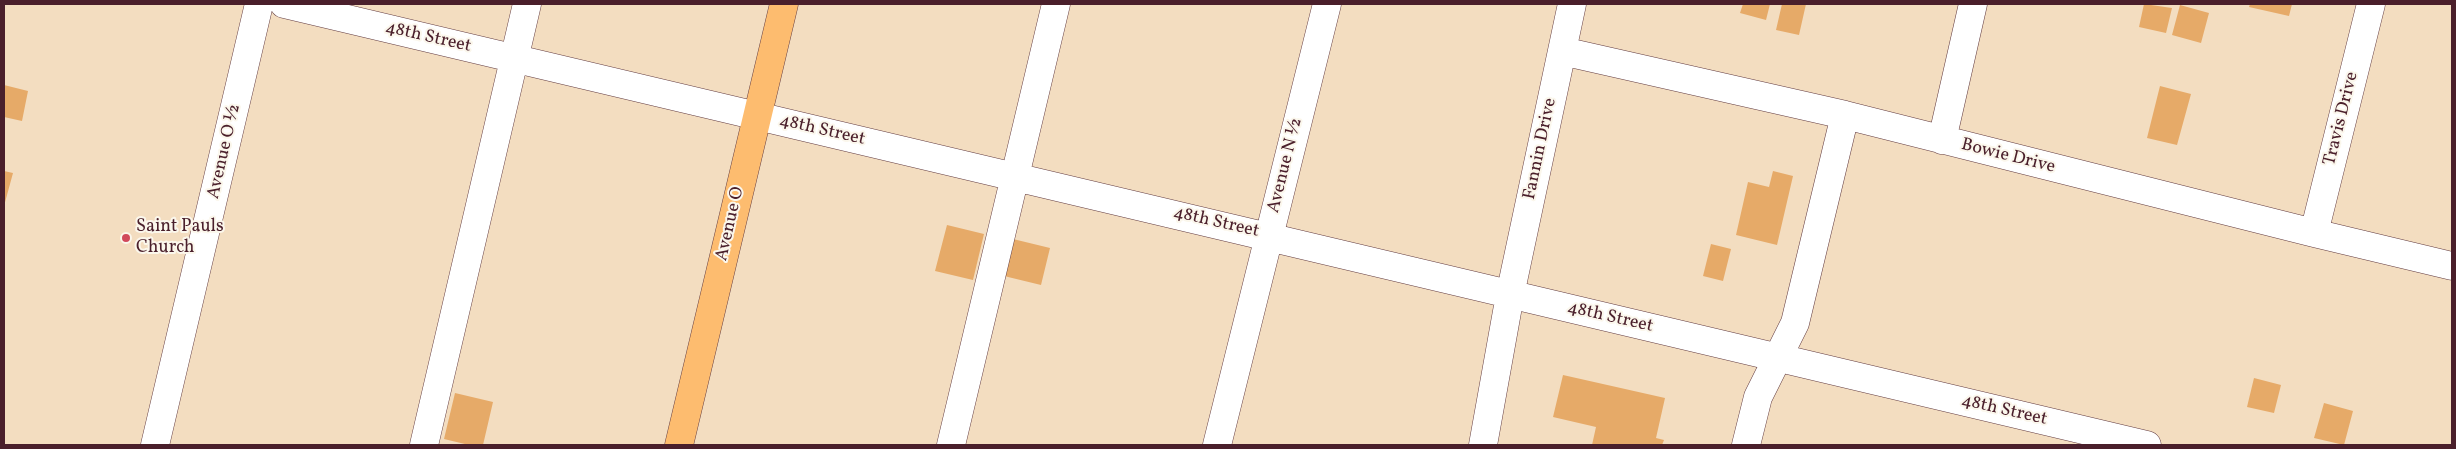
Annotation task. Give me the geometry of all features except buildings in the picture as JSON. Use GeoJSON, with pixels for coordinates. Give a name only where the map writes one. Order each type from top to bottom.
{"type":"FeatureCollection","features":[{"type":"Feature","properties":{"kind":"main road","name":"Avenue O"},"geometry":{"type":"LineString","coordinates":[[679,445],[784,4]]}},
{"type":"Feature","properties":{"kind":"street","name":"Avenue O ½"},"geometry":{"type":"LineString","coordinates":[[155,445],[259,4]]}},
{"type":"Feature","properties":{"kind":"street","name":"48th Street"},"geometry":{"type":"LineString","coordinates":[[284,4],[2147,445]]}},
{"type":"Feature","properties":{"kind":"street"},"geometry":{"type":"LineString","coordinates":[[424,445],[527,4]]}},
{"type":"Feature","properties":{"kind":"street"},"geometry":{"type":"LineString","coordinates":[[951,445],[1013,177],[1056,4]]}},
{"type":"Feature","properties":{"kind":"street","name":"Avenue N ½"},"geometry":{"type":"LineString","coordinates":[[1217,445],[1327,4]]}},
{"type":"Feature","properties":{"kind":"street","name":"Fannin Drive"},"geometry":{"type":"LineString","coordinates":[[1483,445],[1510,295],[1572,4]]}},
{"type":"Feature","properties":{"kind":"street"},"geometry":{"type":"LineString","coordinates":[[1942,140],[1973,4]]}},
{"type":"Feature","properties":{"kind":"street","name":"Travis Drive"},"geometry":{"type":"LineString","coordinates":[[2314,234],[2371,4]]}},
{"type":"Feature","properties":{"kind":"street","name":"Bowie Drive"},"geometry":{"type":"LineString","coordinates":[[1562,51],[1845,115],[2314,234],[2452,266]]}},
{"type":"Feature","properties":{"kind":"street"},"geometry":{"type":"LineString","coordinates":[[1746,445],[1758,397],[1795,323],[1845,115]]}},
{"type":"Feature","properties":{"kind":"place","name":"Saint Pauls Church"},"geometry":{"type":"Point","coordinates":[126,238]}}]}
